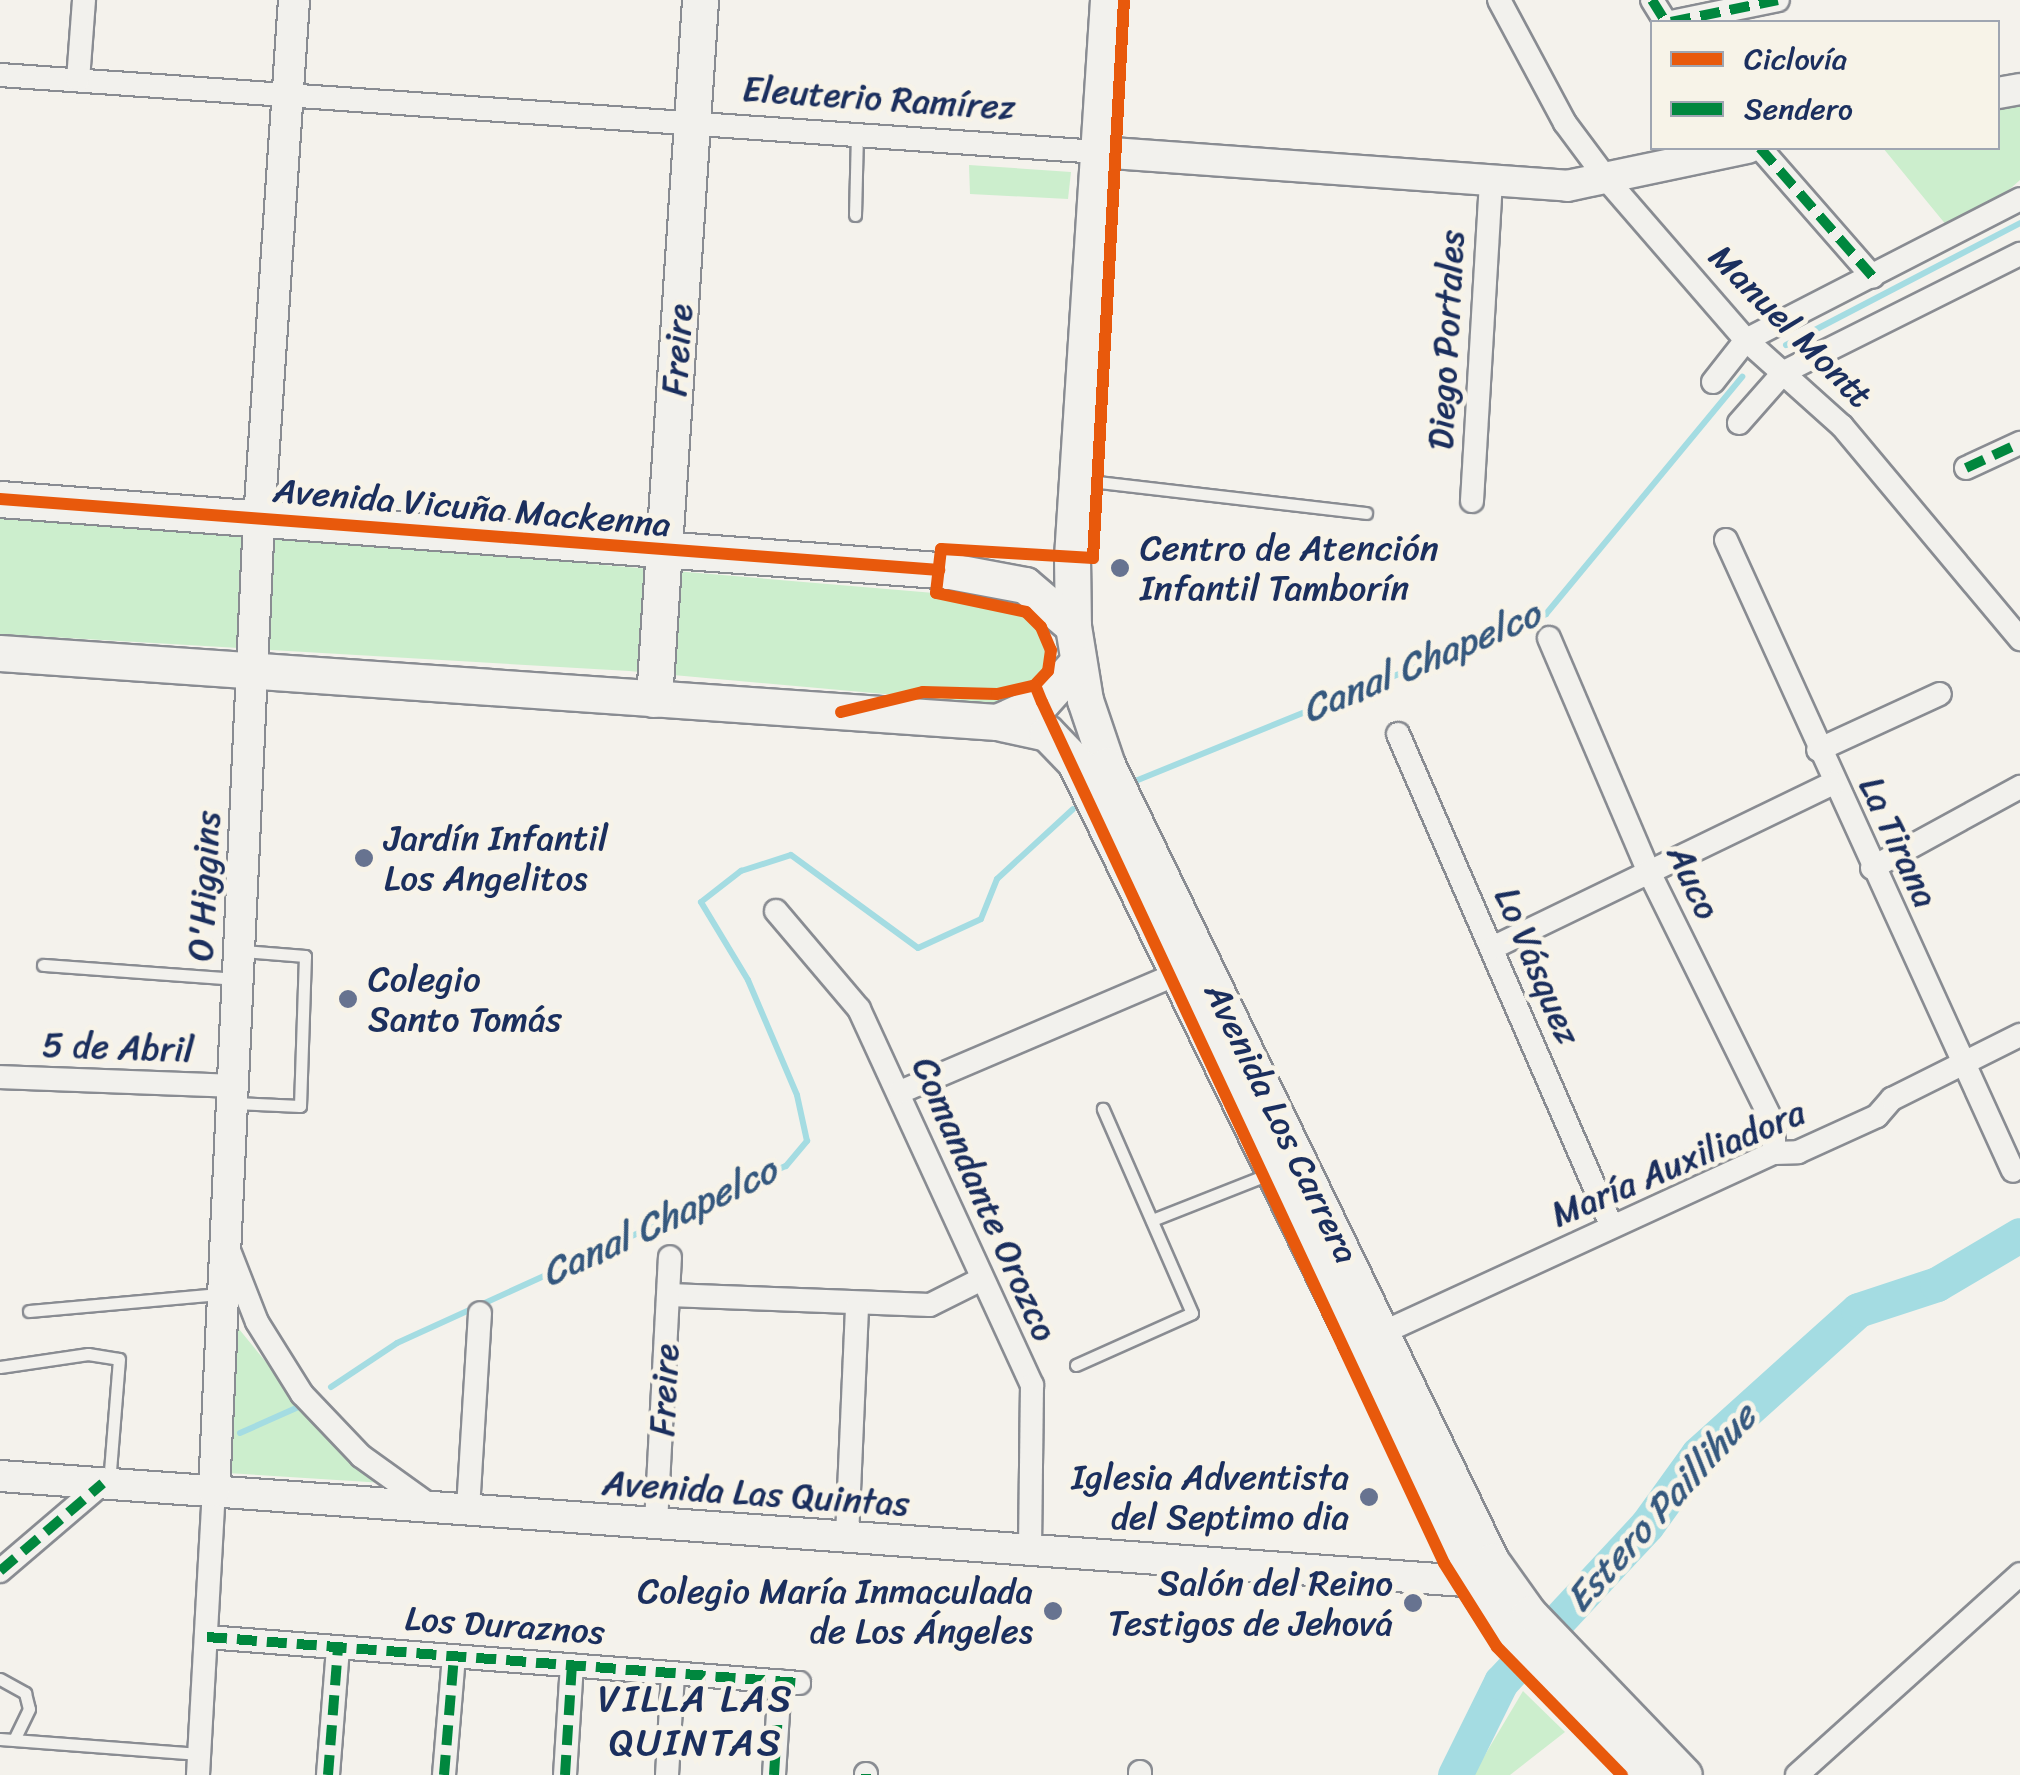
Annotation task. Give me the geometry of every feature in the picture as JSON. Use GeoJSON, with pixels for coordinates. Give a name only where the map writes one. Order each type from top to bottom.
{"type":"FeatureCollection","features":[{"type":"Feature","properties":{"kind":"main road","name":"Freire"},"geometry":{"type":"LineString","coordinates":[[654,700],[700,0]]}},
{"type":"Feature","properties":{"kind":"main road","name":"Avenida Los Carrera"},"geometry":{"type":"LineString","coordinates":[[1108,0],[1072,626],[1077,663],[1107,765],[1369,1339],[1490,1583],[1519,1626],[1561,1669],[1684,1775]]}},
{"type":"Feature","properties":{"kind":"main road","name":"Avenida Vicuña Mackenna"},"geometry":{"type":"LineString","coordinates":[[0,500],[664,553],[950,571],[1025,585],[1072,626]]}},
{"type":"Feature","properties":{"kind":"main road"},"geometry":{"type":"LineString","coordinates":[[0,653],[997,722],[1042,702],[1077,663]]}},
{"type":"Feature","properties":{"kind":"main road","name":"Avenida Los Carrera"},"geometry":{"type":"LineString","coordinates":[[997,722],[1047,734],[1074,762],[1273,1172],[1369,1339]]}},
{"type":"Feature","properties":{"kind":"main road","name":"Avenida Los Carrera"},"geometry":{"type":"LineString","coordinates":[[1561,1669],[1643,1775]]}},
{"type":"Feature","properties":{"kind":"street"},"geometry":{"type":"LineString","coordinates":[[78,80],[84,0]]}},
{"type":"Feature","properties":{"kind":"street","name":"O'Higgins"},"geometry":{"type":"LineString","coordinates":[[199,1764],[259,520],[294,0]]}},
{"type":"Feature","properties":{"kind":"street","name":"Manuel Montt"},"geometry":{"type":"LineString","coordinates":[[1499,0],[1565,123],[1609,182],[1746,340],[1842,426],[2020,638]]}},
{"type":"Feature","properties":{"kind":"street"},"geometry":{"type":"LineString","coordinates":[[1652,0],[1667,20]]}},
{"type":"Feature","properties":{"kind":"street"},"geometry":{"type":"LineString","coordinates":[[1679,20],[1778,0]]}},
{"type":"Feature","properties":{"kind":"street","name":"Eleuterio Ramírez"},"geometry":{"type":"LineString","coordinates":[[0,75],[692,122],[1491,183],[1609,182],[1740,150]]}},
{"type":"Feature","properties":{"kind":"street"},"geometry":{"type":"LineString","coordinates":[[1762,150],[1873,277]]}},
{"type":"Feature","properties":{"kind":"street","name":"Diego Portales"},"geometry":{"type":"LineString","coordinates":[[1472,501],[1491,183]]}},
{"type":"Feature","properties":{"kind":"street"},"geometry":{"type":"LineString","coordinates":[[1713,382],[1746,340],[2020,198]]}},
{"type":"Feature","properties":{"kind":"street"},"geometry":{"type":"LineString","coordinates":[[1740,423],[1784,372],[2020,254]]}},
{"type":"Feature","properties":{"kind":"street"},"geometry":{"type":"LineString","coordinates":[[1966,468],[2020,443]]}},
{"type":"Feature","properties":{"kind":"street","name":"La Tirana"},"geometry":{"type":"LineString","coordinates":[[1726,540],[1833,783],[2013,1171]]}},
{"type":"Feature","properties":{"kind":"street","name":"Auco"},"geometry":{"type":"LineString","coordinates":[[1549,638],[1650,872],[1774,1125],[1774,1154]]}},
{"type":"Feature","properties":{"kind":"street"},"geometry":{"type":"LineString","coordinates":[[1818,750],[1940,694]]}},
{"type":"Feature","properties":{"kind":"street","name":"Lo Vásquez"},"geometry":{"type":"LineString","coordinates":[[1398,734],[1612,1227]]}},
{"type":"Feature","properties":{"kind":"street"},"geometry":{"type":"LineString","coordinates":[[1492,948],[1833,783]]}},
{"type":"Feature","properties":{"kind":"street"},"geometry":{"type":"LineString","coordinates":[[1872,868],[2020,787]]}},
{"type":"Feature","properties":{"kind":"street","name":"Comandante Orozco"},"geometry":{"type":"LineString","coordinates":[[776,911],[860,1009],[980,1280],[1032,1385],[1030,1550]]}},
{"type":"Feature","properties":{"kind":"street"},"geometry":{"type":"LineString","coordinates":[[900,1092],[1177,974]]}},
{"type":"Feature","properties":{"kind":"street","name":"María Auxiliadora"},"geometry":{"type":"LineString","coordinates":[[1369,1339],[1774,1154],[1798,1152],[1877,1116],[1892,1098],[2020,1035]]}},
{"type":"Feature","properties":{"kind":"street","name":"5 de Abril"},"geometry":{"type":"LineString","coordinates":[[0,1077],[232,1095]]}},
{"type":"Feature","properties":{"kind":"street"},"geometry":{"type":"LineString","coordinates":[[226,1242],[257,1322],[302,1394],[362,1456],[432,1507]]}},
{"type":"Feature","properties":{"kind":"street","name":"Freire"},"geometry":{"type":"LineString","coordinates":[[656,1523],[670,1257]]}},
{"type":"Feature","properties":{"kind":"street"},"geometry":{"type":"LineString","coordinates":[[669,1295],[930,1305],[980,1280]]}},
{"type":"Feature","properties":{"kind":"street"},"geometry":{"type":"LineString","coordinates":[[847,1537],[857,1305]]}},
{"type":"Feature","properties":{"kind":"street"},"geometry":{"type":"LineString","coordinates":[[468,1509],[480,1313]]}},
{"type":"Feature","properties":{"kind":"street","name":"Avenida Las Quintas"},"geometry":{"type":"LineString","coordinates":[[0,1476],[1490,1583]]}},
{"type":"Feature","properties":{"kind":"street"},"geometry":{"type":"LineString","coordinates":[[0,1571],[106,1483]]}},
{"type":"Feature","properties":{"kind":"street"},"geometry":{"type":"LineString","coordinates":[[1797,1775],[2020,1574]]}},
{"type":"Feature","properties":{"kind":"street","name":"Los Duraznos"},"geometry":{"type":"LineString","coordinates":[[207,1637],[790,1682],[774,1775]]}},
{"type":"Feature","properties":{"kind":"street"},"geometry":{"type":"LineString","coordinates":[[328,1775],[338,1647]]}},
{"type":"Feature","properties":{"kind":"street"},"geometry":{"type":"LineString","coordinates":[[444,1775],[454,1656]]}},
{"type":"Feature","properties":{"kind":"street"},"geometry":{"type":"LineString","coordinates":[[565,1775],[572,1665]]}},
{"type":"Feature","properties":{"kind":"street"},"geometry":{"type":"LineString","coordinates":[[667,1775],[673,1673]]}},
{"type":"Feature","properties":{"kind":"lane"},"geometry":{"type":"LineString","coordinates":[[855,215],[857,134]]}},
{"type":"Feature","properties":{"kind":"lane"},"geometry":{"type":"LineString","coordinates":[[1081,480],[1366,512]]}},
{"type":"Feature","properties":{"kind":"lane"},"geometry":{"type":"LineString","coordinates":[[43,965],[238,965],[304,956],[300,1106],[232,1095]]}},
{"type":"Feature","properties":{"kind":"lane"},"geometry":{"type":"LineString","coordinates":[[1076,1365],[1192,1313],[1103,1109]]}},
{"type":"Feature","properties":{"kind":"lane"},"geometry":{"type":"LineString","coordinates":[[1152,1220],[1273,1172]]}},
{"type":"Feature","properties":{"kind":"lane"},"geometry":{"type":"LineString","coordinates":[[30,1311],[223,1294]]}},
{"type":"Feature","properties":{"kind":"lane"},"geometry":{"type":"LineString","coordinates":[[0,1366],[88,1354],[119,1359],[106,1483]]}},
{"type":"Feature","properties":{"kind":"lane"},"geometry":{"type":"LineString","coordinates":[[0,1679],[26,1693],[29,1709],[14,1740]]}},
{"type":"Feature","properties":{"kind":"lane"},"geometry":{"type":"LineString","coordinates":[[0,1738],[199,1764]]}},
{"type":"Feature","properties":{"kind":"green space"},"geometry":{"type":"Polygon","coordinates":[[[2020,84],[2020,180],[1992,205],[1947,226],[1885,150],[2000,150],[2000,89],[2020,84]]]}},
{"type":"Feature","properties":{"kind":"green space"},"geometry":{"type":"Polygon","coordinates":[[[969,165],[1071,172],[1068,199],[970,194],[969,165]]]}},
{"type":"Feature","properties":{"kind":"green space"},"geometry":{"type":"Polygon","coordinates":[[[0,514],[946,594],[1030,607],[1055,667],[1038,698],[1007,705],[629,671],[0,634],[0,514]]]}},
{"type":"Feature","properties":{"kind":"green space"},"geometry":{"type":"Polygon","coordinates":[[[234,1323],[325,1434],[384,1483],[227,1473],[234,1323]]]}},
{"type":"Feature","properties":{"kind":"green space"},"geometry":{"type":"Polygon","coordinates":[[[1523,1691],[1565,1732],[1510,1775],[1473,1775],[1523,1691]]]}},
{"type":"Feature","properties":{"kind":"waterway"},"geometry":{"type":"LineString","coordinates":[[1786,345],[2020,223]]}},
{"type":"Feature","properties":{"kind":"waterway","name":"Canal Chapelco"},"geometry":{"type":"LineString","coordinates":[[1128,784],[1546,614],[1742,377]]}},
{"type":"Feature","properties":{"kind":"waterway","name":"Canal Chapelco"},"geometry":{"type":"LineString","coordinates":[[331,1387],[397,1343],[786,1166],[807,1141],[797,1095],[748,980],[701,902],[741,871],[791,855],[918,948],[981,919],[997,879],[1073,809]]}},
{"type":"Feature","properties":{"kind":"waterway","name":"Estero Paillihue"},"geometry":{"type":"LineString","coordinates":[[1455,1775],[1501,1682],[1647,1525],[1698,1454],[1858,1310],[1937,1284],[2020,1235]]}},
{"type":"Feature","properties":{"kind":"waterway","name":"Canal Chapelco"},"geometry":{"type":"LineString","coordinates":[[240,1433],[301,1406]]}},
{"type":"Feature","properties":{"kind":"marked path"},"geometry":{"type":"LineString","coordinates":[[1652,0],[1665,20]]}},
{"type":"Feature","properties":{"kind":"marked path"},"geometry":{"type":"LineString","coordinates":[[1681,20],[1778,0]]}},
{"type":"Feature","properties":{"kind":"marked path"},"geometry":{"type":"LineString","coordinates":[[1762,150],[1873,277]]}},
{"type":"Feature","properties":{"kind":"marked path"},"geometry":{"type":"LineString","coordinates":[[1966,468],[2020,443]]}},
{"type":"Feature","properties":{"kind":"marked path"},"geometry":{"type":"LineString","coordinates":[[0,1571],[103,1483]]}},
{"type":"Feature","properties":{"kind":"marked path"},"geometry":{"type":"LineString","coordinates":[[207,1637],[799,1683]]}},
{"type":"Feature","properties":{"kind":"marked path"},"geometry":{"type":"LineString","coordinates":[[328,1775],[338,1647]]}},
{"type":"Feature","properties":{"kind":"marked path"},"geometry":{"type":"LineString","coordinates":[[444,1775],[454,1656]]}},
{"type":"Feature","properties":{"kind":"marked path"},"geometry":{"type":"LineString","coordinates":[[565,1775],[572,1665]]}},
{"type":"Feature","properties":{"kind":"marked path"},"geometry":{"type":"LineString","coordinates":[[774,1775],[780,1681]]}},
{"type":"Feature","properties":{"kind":"cycle path"},"geometry":{"type":"LineString","coordinates":[[1124,0],[1093,558],[941,549],[936,593],[1026,612],[1041,627],[1051,650],[1048,671],[1035,685],[1042,702],[1444,1563],[1497,1647],[1622,1775]]}},
{"type":"Feature","properties":{"kind":"cycle path"},"geometry":{"type":"LineString","coordinates":[[0,499],[939,570]]}},
{"type":"Feature","properties":{"kind":"cycle path"},"geometry":{"type":"LineString","coordinates":[[841,712],[923,692],[997,694],[1035,685]]}},
{"type":"Feature","properties":{"kind":"place","name":"Centro de Atención Infantil Tamborín"},"geometry":{"type":"Point","coordinates":[1120,568]}},
{"type":"Feature","properties":{"kind":"place","name":"Jardín Infantil Los Angelitos"},"geometry":{"type":"Point","coordinates":[364,858]}},
{"type":"Feature","properties":{"kind":"place","name":"Colegio Santo Tomás"},"geometry":{"type":"Point","coordinates":[348,999]}},
{"type":"Feature","properties":{"kind":"place","name":"Iglesia Adventista del Septimo dia"},"geometry":{"type":"Point","coordinates":[1369,1497]}},
{"type":"Feature","properties":{"kind":"place","name":"Salón del Reino Testigos de Jehová"},"geometry":{"type":"Point","coordinates":[1413,1603]}},
{"type":"Feature","properties":{"kind":"place","name":"Colegio María Inmaculada de Los Ángeles"},"geometry":{"type":"Point","coordinates":[1053,1611]}},
{"type":"Feature","properties":{"kind":"district","name":"VILLA LAS QUINTAS"},"geometry":{"type":"Point","coordinates":[696,1721]}}]}
